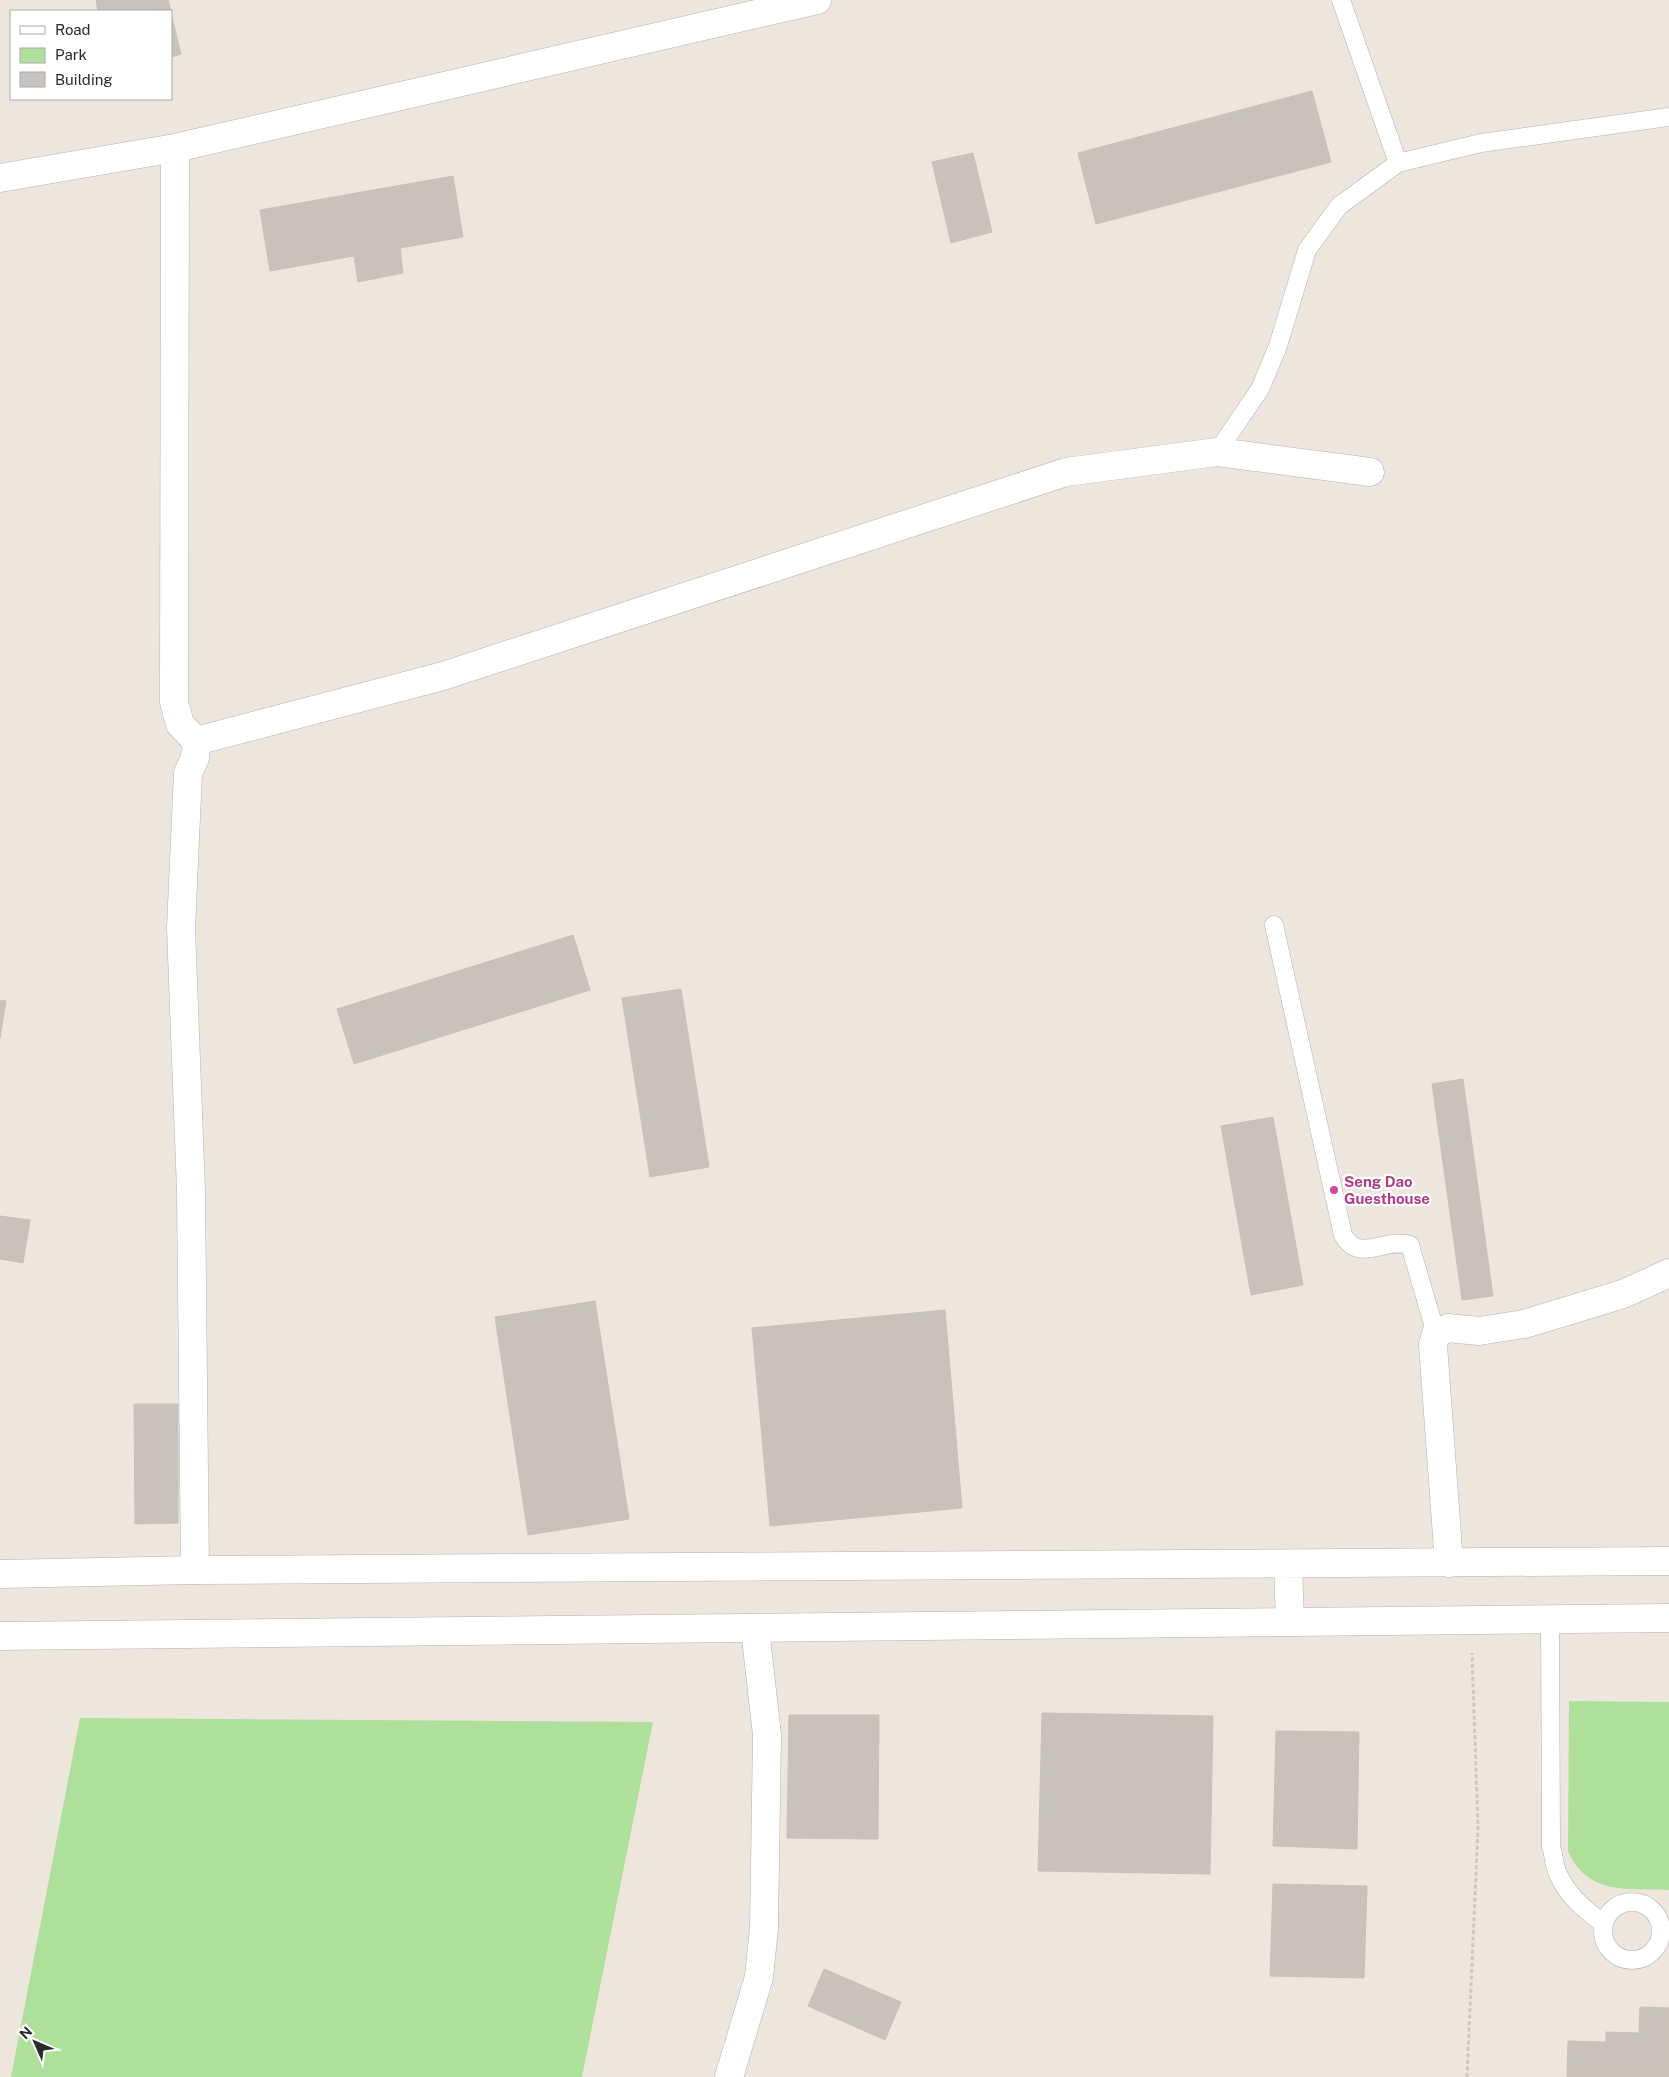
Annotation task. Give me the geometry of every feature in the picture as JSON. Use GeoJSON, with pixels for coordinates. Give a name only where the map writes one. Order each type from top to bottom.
{"type":"FeatureCollection","features":[{"type":"Feature","properties":{"kind":"street"},"geometry":{"type":"LineString","coordinates":[[0,178],[176,148],[817,0]]}},
{"type":"Feature","properties":{"kind":"street"},"geometry":{"type":"LineString","coordinates":[[176,148],[174,702],[180,724],[196,741],[195,758],[188,773],[181,928],[191,1191],[195,1570]]}},
{"type":"Feature","properties":{"kind":"street"},"geometry":{"type":"LineString","coordinates":[[196,741],[443,676],[1066,472],[1217,452],[1370,472]]}},
{"type":"Feature","properties":{"kind":"street"},"geometry":{"type":"LineString","coordinates":[[1449,1564],[1433,1345],[1436,1334],[1448,1328],[1479,1330],[1524,1324],[1623,1294],[1669,1273]]}},
{"type":"Feature","properties":{"kind":"street"},"geometry":{"type":"LineString","coordinates":[[0,1574],[195,1570],[1669,1562]]}},
{"type":"Feature","properties":{"kind":"street"},"geometry":{"type":"LineString","coordinates":[[1288,1564],[1290,1622]]}},
{"type":"Feature","properties":{"kind":"street"},"geometry":{"type":"LineString","coordinates":[[1,1640],[1669,1618]]}},
{"type":"Feature","properties":{"kind":"street"},"geometry":{"type":"LineString","coordinates":[[729,2077],[758,1977],[764,1928],[767,1735],[755,1629]]}},
{"type":"Feature","properties":{"kind":"lane"},"geometry":{"type":"LineString","coordinates":[[1342,0],[1398,163]]}},
{"type":"Feature","properties":{"kind":"lane"},"geometry":{"type":"LineString","coordinates":[[1217,452],[1260,390],[1278,346],[1307,250],[1339,206],[1398,163],[1481,143],[1669,117]]}},
{"type":"Feature","properties":{"kind":"lane"},"geometry":{"type":"LineString","coordinates":[[1274,925],[1343,1235],[1348,1245],[1360,1250],[1400,1242],[1410,1246],[1436,1334]]}},
{"type":"Feature","properties":{"kind":"lane"},"geometry":{"type":"LineString","coordinates":[[1550,1619],[1552,1846],[1558,1876],[1574,1899],[1604,1924]]}},
{"type":"Feature","properties":{"kind":"path"},"geometry":{"type":"LineString","coordinates":[[1467,2077],[1478,1828],[1471,1620]]}},
{"type":"Feature","properties":{"kind":"green space"},"geometry":{"type":"Polygon","coordinates":[[[1569,1701],[1669,1702],[1669,1890],[1624,1889],[1598,1883],[1586,1876],[1576,1866],[1568,1851],[1569,1701]]]}},
{"type":"Feature","properties":{"kind":"green space"},"geometry":{"type":"Polygon","coordinates":[[[80,1718],[653,1722],[582,2077],[11,2077],[80,1718]]]}},
{"type":"Feature","properties":{"kind":"building"},"geometry":{"type":"Polygon","coordinates":[[[96,0],[168,0],[171,10],[98,10],[96,0]]]}},
{"type":"Feature","properties":{"kind":"building"},"geometry":{"type":"Polygon","coordinates":[[[172,18],[181,54],[172,57],[172,18]]]}},
{"type":"Feature","properties":{"kind":"building"},"geometry":{"type":"Polygon","coordinates":[[[1312,91],[1331,162],[1096,224],[1078,153],[1312,91]]]}},
{"type":"Feature","properties":{"kind":"building"},"geometry":{"type":"Polygon","coordinates":[[[973,153],[992,232],[951,243],[932,162],[973,153]]]}},
{"type":"Feature","properties":{"kind":"building"},"geometry":{"type":"Polygon","coordinates":[[[453,176],[463,237],[400,248],[403,273],[358,282],[354,256],[270,271],[260,210],[453,176]]]}},
{"type":"Feature","properties":{"kind":"building"},"geometry":{"type":"Polygon","coordinates":[[[573,935],[590,990],[354,1064],[337,1009],[573,935]]]}},
{"type":"Feature","properties":{"kind":"building"},"geometry":{"type":"Polygon","coordinates":[[[681,989],[709,1167],[650,1177],[622,998],[681,989]]]}},
{"type":"Feature","properties":{"kind":"building"},"geometry":{"type":"Polygon","coordinates":[[[0,1000],[6,1001],[0,1038],[0,1000]]]}},
{"type":"Feature","properties":{"kind":"building"},"geometry":{"type":"Polygon","coordinates":[[[1463,1079],[1493,1296],[1462,1300],[1432,1084],[1463,1079]]]}},
{"type":"Feature","properties":{"kind":"building"},"geometry":{"type":"Polygon","coordinates":[[[1273,1117],[1303,1285],[1251,1295],[1221,1126],[1273,1117]]]}},
{"type":"Feature","properties":{"kind":"building"},"geometry":{"type":"Polygon","coordinates":[[[0,1216],[30,1220],[23,1263],[0,1259],[0,1216]]]}},
{"type":"Feature","properties":{"kind":"building"},"geometry":{"type":"Polygon","coordinates":[[[595,1301],[629,1519],[528,1535],[495,1317],[595,1301]]]}},
{"type":"Feature","properties":{"kind":"building"},"geometry":{"type":"Polygon","coordinates":[[[945,1310],[962,1508],[770,1526],[752,1328],[945,1310]]]}},
{"type":"Feature","properties":{"kind":"building"},"geometry":{"type":"Polygon","coordinates":[[[134,1404],[178,1404],[178,1523],[135,1524],[134,1404]]]}},
{"type":"Feature","properties":{"kind":"building"},"geometry":{"type":"Polygon","coordinates":[[[1042,1713],[1213,1716],[1210,1874],[1038,1871],[1042,1713]]]}},
{"type":"Feature","properties":{"kind":"building"},"geometry":{"type":"Polygon","coordinates":[[[789,1715],[879,1715],[878,1839],[787,1838],[789,1715]]]}},
{"type":"Feature","properties":{"kind":"building"},"geometry":{"type":"Polygon","coordinates":[[[1276,1731],[1359,1732],[1357,1849],[1273,1846],[1276,1731]]]}},
{"type":"Feature","properties":{"kind":"building"},"geometry":{"type":"Polygon","coordinates":[[[1273,1884],[1367,1886],[1364,1978],[1270,1976],[1273,1884]]]}},
{"type":"Feature","properties":{"kind":"building"},"geometry":{"type":"Polygon","coordinates":[[[824,1969],[901,2002],[885,2040],[808,2006],[824,1969]]]}},
{"type":"Feature","properties":{"kind":"building"},"geometry":{"type":"Polygon","coordinates":[[[1640,2007],[1669,2008],[1669,2077],[1567,2077],[1568,2041],[1606,2042],[1606,2032],[1639,2033],[1640,2007]]]}},
{"type":"Feature","properties":{"kind":"place","name":"Seng Dao Guesthouse"},"geometry":{"type":"Point","coordinates":[1334,1190]}}]}
